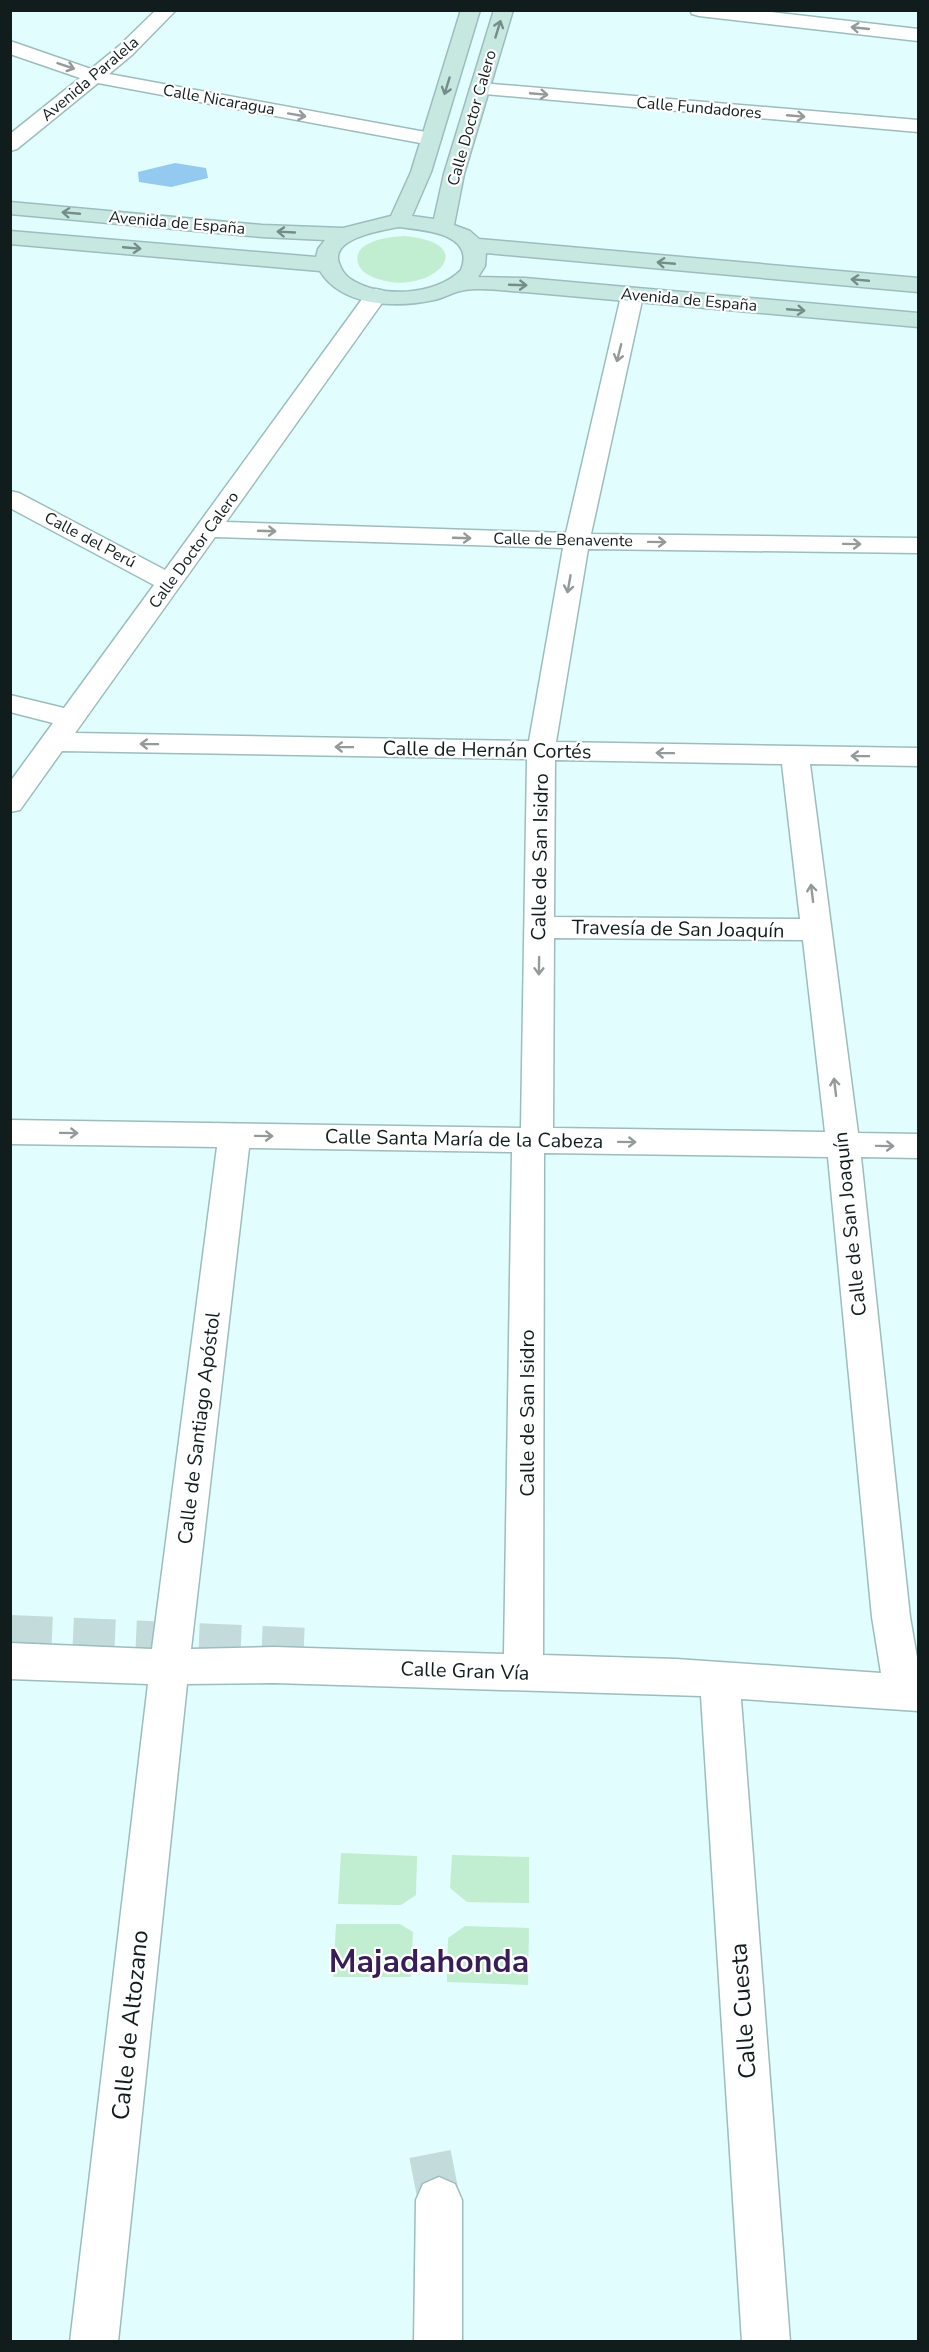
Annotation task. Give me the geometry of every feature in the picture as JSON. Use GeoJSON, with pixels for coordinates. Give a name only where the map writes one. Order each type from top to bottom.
{"type":"FeatureCollection","features":[{"type":"Feature","properties":{"kind":"street","name":"Avenida Paralela"},"geometry":{"type":"LineString","coordinates":[[10,145],[126,50],[167,10]]}},
{"type":"Feature","properties":{"kind":"street","name":"Calle Doctor Calero"},"geometry":{"type":"LineString","coordinates":[[399,221],[421,172],[471,10]]}},
{"type":"Feature","properties":{"kind":"street","name":"Calle Doctor Calero"},"geometry":{"type":"LineString","coordinates":[[442,227],[454,174],[504,10]]}},
{"type":"Feature","properties":{"kind":"street"},"geometry":{"type":"LineString","coordinates":[[699,10],[918,35]]}},
{"type":"Feature","properties":{"kind":"street","name":"Calle Nicaragua"},"geometry":{"type":"LineString","coordinates":[[10,47],[94,76],[431,139]]}},
{"type":"Feature","properties":{"kind":"street","name":"Calle Fundadores"},"geometry":{"type":"LineString","coordinates":[[480,89],[918,126]]}},
{"type":"Feature","properties":{"kind":"street","name":"Avenida de España"},"geometry":{"type":"LineString","coordinates":[[10,208],[262,231],[345,235]]}},
{"type":"Feature","properties":{"kind":"street"},"geometry":{"type":"LineString","coordinates":[[399,221],[442,227],[460,235],[472,246],[477,258],[472,272],[460,283],[446,290],[421,296],[376,296],[348,287],[338,280],[327,265],[330,249],[345,235],[369,226],[399,221]]}},
{"type":"Feature","properties":{"kind":"street","name":"Avenida de España"},"geometry":{"type":"LineString","coordinates":[[10,237],[327,265]]}},
{"type":"Feature","properties":{"kind":"street","name":"Avenida de España"},"geometry":{"type":"LineString","coordinates":[[472,246],[918,285]]}},
{"type":"Feature","properties":{"kind":"street","name":"Avenida de España"},"geometry":{"type":"LineString","coordinates":[[460,283],[525,285],[918,320]]}},
{"type":"Feature","properties":{"kind":"street","name":"Calle Doctor Calero"},"geometry":{"type":"LineString","coordinates":[[10,803],[376,296]]}},
{"type":"Feature","properties":{"kind":"street","name":"Calle de San Isidro"},"geometry":{"type":"LineString","coordinates":[[523,1673],[541,750],[577,541],[632,296]]}},
{"type":"Feature","properties":{"kind":"street","name":"Calle del Perú"},"geometry":{"type":"LineString","coordinates":[[10,498],[170,583]]}},
{"type":"Feature","properties":{"kind":"street","name":"Calle de Benavente"},"geometry":{"type":"LineString","coordinates":[[208,529],[577,541],[918,545]]}},
{"type":"Feature","properties":{"kind":"street"},"geometry":{"type":"LineString","coordinates":[[10,703],[71,719]]}},
{"type":"Feature","properties":{"kind":"street","name":"Calle de Hernán Cortés"},"geometry":{"type":"LineString","coordinates":[[55,742],[918,757]]}},
{"type":"Feature","properties":{"kind":"street","name":"Calle de San Joaquín"},"geometry":{"type":"LineString","coordinates":[[795,755],[843,1145],[891,1617],[911,1692]]}},
{"type":"Feature","properties":{"kind":"street","name":"Travesía de San Joaquín"},"geometry":{"type":"LineString","coordinates":[[539,927],[816,930]]}},
{"type":"Feature","properties":{"kind":"street","name":"Calle Santa María de la Cabeza"},"geometry":{"type":"LineString","coordinates":[[10,1132],[533,1146],[918,1146]]}},
{"type":"Feature","properties":{"kind":"street","name":"Calle de Santiago Apóstol"},"geometry":{"type":"LineString","coordinates":[[168,1688],[233,1147]]}},
{"type":"Feature","properties":{"kind":"street","name":"Calle Gran Vía"},"geometry":{"type":"LineString","coordinates":[[10,1661],[168,1688],[274,1665],[720,1680],[911,1692]]}},
{"type":"Feature","properties":{"kind":"street","name":"Calle Cuesta"},"geometry":{"type":"LineString","coordinates":[[720,1680],[766,2342]]}},
{"type":"Feature","properties":{"kind":"street","name":"Calle de Altozano"},"geometry":{"type":"LineString","coordinates":[[94,2342],[168,1688]]}},
{"type":"Feature","properties":{"kind":"street"},"geometry":{"type":"LineString","coordinates":[[438,2342],[439,2200]]}},
{"type":"Feature","properties":{"kind":"green space"},"geometry":{"type":"Polygon","coordinates":[[[404,236],[429,241],[442,248],[446,258],[441,268],[430,276],[395,283],[375,278],[361,268],[358,256],[366,245],[381,239],[404,236]]]}},
{"type":"Feature","properties":{"kind":"green space"},"geometry":{"type":"Polygon","coordinates":[[[341,1853],[417,1856],[416,1895],[401,1905],[338,1904],[341,1853]]]}},
{"type":"Feature","properties":{"kind":"green space"},"geometry":{"type":"Polygon","coordinates":[[[452,1855],[529,1857],[529,1903],[467,1902],[450,1888],[452,1855]]]}},
{"type":"Feature","properties":{"kind":"green space"},"geometry":{"type":"Polygon","coordinates":[[[336,1924],[400,1924],[413,1932],[411,1977],[333,1977],[336,1924]]]}},
{"type":"Feature","properties":{"kind":"green space"},"geometry":{"type":"Polygon","coordinates":[[[465,1926],[529,1928],[528,1985],[447,1982],[448,1938],[465,1926]]]}},
{"type":"Feature","properties":{"kind":"water"},"geometry":{"type":"Polygon","coordinates":[[[175,163],[206,168],[208,178],[171,187],[139,182],[138,172],[175,163]]]}},
{"type":"Feature","properties":{"kind":"tunnel"},"geometry":{"type":"LineString","coordinates":[[10,1636],[308,1649]]}},
{"type":"Feature","properties":{"kind":"tunnel"},"geometry":{"type":"LineString","coordinates":[[430,2154],[439,2200]]}},
{"type":"Feature","properties":{"kind":"district","name":"Majadahonda"},"geometry":{"type":"Point","coordinates":[429,1961]}}]}
